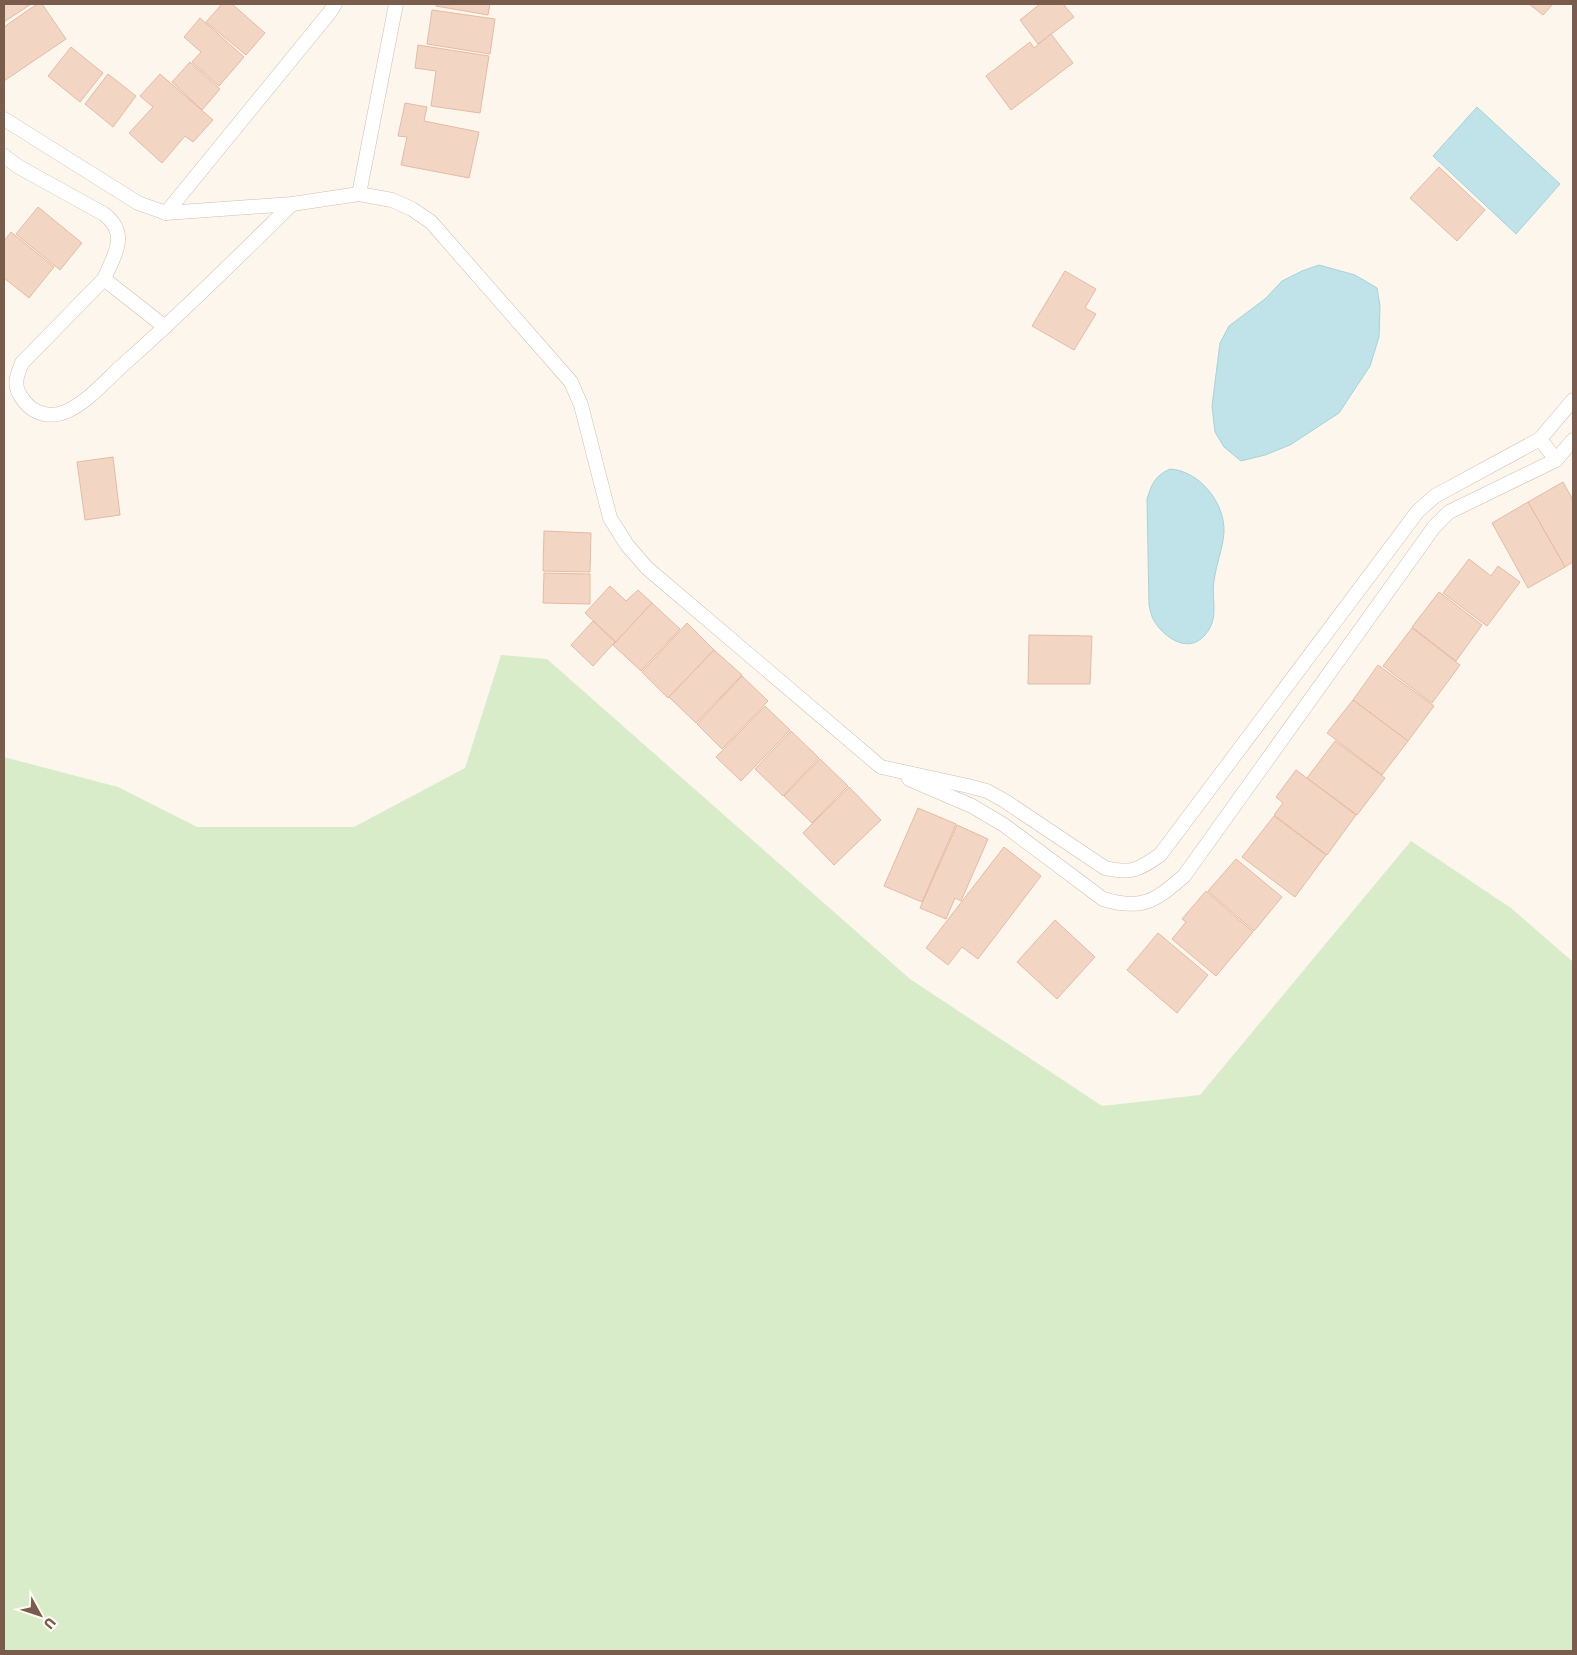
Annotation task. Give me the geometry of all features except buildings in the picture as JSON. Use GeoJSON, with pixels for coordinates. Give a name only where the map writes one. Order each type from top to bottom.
{"type":"FeatureCollection","features":[{"type":"Feature","properties":{"kind":"lane"},"geometry":{"type":"LineString","coordinates":[[166,213],[335,4]]}},
{"type":"Feature","properties":{"kind":"lane"},"geometry":{"type":"LineString","coordinates":[[359,194],[396,4]]}},
{"type":"Feature","properties":{"kind":"lane"},"geometry":{"type":"LineString","coordinates":[[4,119],[138,203],[166,213],[292,204],[359,194],[392,200],[412,209],[431,222],[571,382],[581,404],[610,518],[627,545],[647,568],[881,767],[972,806],[1004,826],[1103,899],[1121,904],[1140,904],[1162,895],[1184,876],[1434,527],[1450,512],[1556,460],[1573,440]]}},
{"type":"Feature","properties":{"kind":"lane"},"geometry":{"type":"LineString","coordinates":[[4,156],[19,167],[104,214],[118,230],[120,238],[104,279],[22,363],[16,378],[17,392],[27,404],[36,412],[51,415],[64,412],[81,402],[166,328],[292,204]]}},
{"type":"Feature","properties":{"kind":"lane"},"geometry":{"type":"LineString","coordinates":[[104,279],[166,328]]}},
{"type":"Feature","properties":{"kind":"lane"},"geometry":{"type":"LineString","coordinates":[[881,767],[987,791],[1105,868],[1124,872],[1141,868],[1160,855],[1418,511],[1434,496],[1540,439],[1573,400]]}},
{"type":"Feature","properties":{"kind":"lane"},"geometry":{"type":"LineString","coordinates":[[1540,439],[1556,460]]}},
{"type":"Feature","properties":{"kind":"green space"},"geometry":{"type":"Polygon","coordinates":[[[501,655],[547,659],[910,979],[1102,1106],[1200,1095],[1411,841],[1511,908],[1573,962],[1573,1651],[4,1651],[4,757],[118,787],[197,827],[354,827],[465,768],[501,655]]]}},
{"type":"Feature","properties":{"kind":"water"},"geometry":{"type":"Polygon","coordinates":[[[1477,107],[1560,184],[1516,234],[1433,156],[1477,107]]]}},
{"type":"Feature","properties":{"kind":"water"},"geometry":{"type":"Polygon","coordinates":[[[1319,265],[1355,275],[1377,288],[1380,306],[1379,337],[1370,366],[1339,413],[1290,445],[1265,455],[1241,461],[1224,447],[1215,432],[1212,406],[1220,343],[1229,326],[1265,299],[1282,281],[1319,265]]]}},
{"type":"Feature","properties":{"kind":"water"},"geometry":{"type":"Polygon","coordinates":[[[1170,469],[1181,471],[1201,482],[1215,500],[1223,521],[1224,532],[1213,588],[1214,615],[1210,629],[1198,641],[1191,643],[1176,641],[1163,632],[1153,619],[1149,605],[1147,499],[1155,481],[1161,474],[1170,469]]]}}]}
